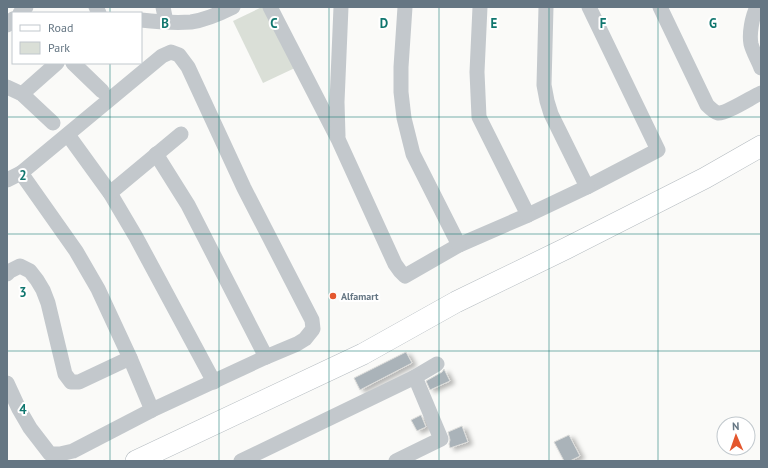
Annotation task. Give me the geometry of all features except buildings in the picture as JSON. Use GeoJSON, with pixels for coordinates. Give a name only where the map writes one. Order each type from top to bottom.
{"type":"FeatureCollection","features":[{"type":"Feature","properties":{"kind":"street"},"geometry":{"type":"LineString","coordinates":[[163,7],[166,22]]}},
{"type":"Feature","properties":{"kind":"street"},"geometry":{"type":"LineString","coordinates":[[142,20],[193,22],[233,7]]}},
{"type":"Feature","properties":{"kind":"street"},"geometry":{"type":"LineString","coordinates":[[270,7],[338,139],[395,264],[405,276],[459,245],[587,187],[658,150],[589,7]]}},
{"type":"Feature","properties":{"kind":"street"},"geometry":{"type":"LineString","coordinates":[[338,139],[337,102],[341,7]]}},
{"type":"Feature","properties":{"kind":"street"},"geometry":{"type":"LineString","coordinates":[[405,7],[401,92],[406,125],[413,154],[459,245]]}},
{"type":"Feature","properties":{"kind":"street"},"geometry":{"type":"LineString","coordinates":[[480,7],[477,72],[479,117],[528,214]]}},
{"type":"Feature","properties":{"kind":"street"},"geometry":{"type":"LineString","coordinates":[[546,7],[544,85],[547,101],[551,114],[587,187]]}},
{"type":"Feature","properties":{"kind":"street"},"geometry":{"type":"LineString","coordinates":[[660,7],[707,105],[712,110],[717,113],[725,112],[761,93]]}},
{"type":"Feature","properties":{"kind":"street"},"geometry":{"type":"LineString","coordinates":[[757,7],[751,26],[751,44],[761,68]]}},
{"type":"Feature","properties":{"kind":"street"},"geometry":{"type":"LineString","coordinates":[[7,180],[21,173],[162,56],[171,52],[179,55],[188,67],[244,188],[312,320],[313,329],[305,339],[297,344],[152,410],[73,451],[60,454],[50,454],[30,428],[7,383]]}},
{"type":"Feature","properties":{"kind":"street"},"geometry":{"type":"LineString","coordinates":[[22,94],[56,64]]}},
{"type":"Feature","properties":{"kind":"street"},"geometry":{"type":"LineString","coordinates":[[74,64],[102,91]]}},
{"type":"Feature","properties":{"kind":"street"},"geometry":{"type":"LineString","coordinates":[[7,87],[22,94],[53,123]]}},
{"type":"Feature","properties":{"kind":"street"},"geometry":{"type":"LineString","coordinates":[[110,193],[181,134]]}},
{"type":"Feature","properties":{"kind":"street"},"geometry":{"type":"LineString","coordinates":[[68,135],[110,193],[136,237],[214,382]]}},
{"type":"Feature","properties":{"kind":"street"},"geometry":{"type":"LineString","coordinates":[[136,461],[363,354],[456,302],[691,185],[761,146]]}},
{"type":"Feature","properties":{"kind":"street"},"geometry":{"type":"LineString","coordinates":[[156,154],[188,206],[266,357]]}},
{"type":"Feature","properties":{"kind":"street"},"geometry":{"type":"LineString","coordinates":[[21,173],[76,251],[98,289],[152,410]]}},
{"type":"Feature","properties":{"kind":"street"},"geometry":{"type":"LineString","coordinates":[[7,274],[20,266],[30,271],[38,280],[48,303],[65,374],[71,382],[79,382],[130,358]]}},
{"type":"Feature","properties":{"kind":"street"},"geometry":{"type":"LineString","coordinates":[[241,461],[415,378],[437,364]]}},
{"type":"Feature","properties":{"kind":"street"},"geometry":{"type":"LineString","coordinates":[[396,461],[442,439],[415,378]]}},
{"type":"Feature","properties":{"kind":"green space"},"geometry":{"type":"Polygon","coordinates":[[[262,7],[267,7],[297,67],[263,83],[233,21],[262,7]]]}},
{"type":"Feature","properties":{"kind":"place","name":"Alfamart"},"geometry":{"type":"Point","coordinates":[333,296]}}]}
